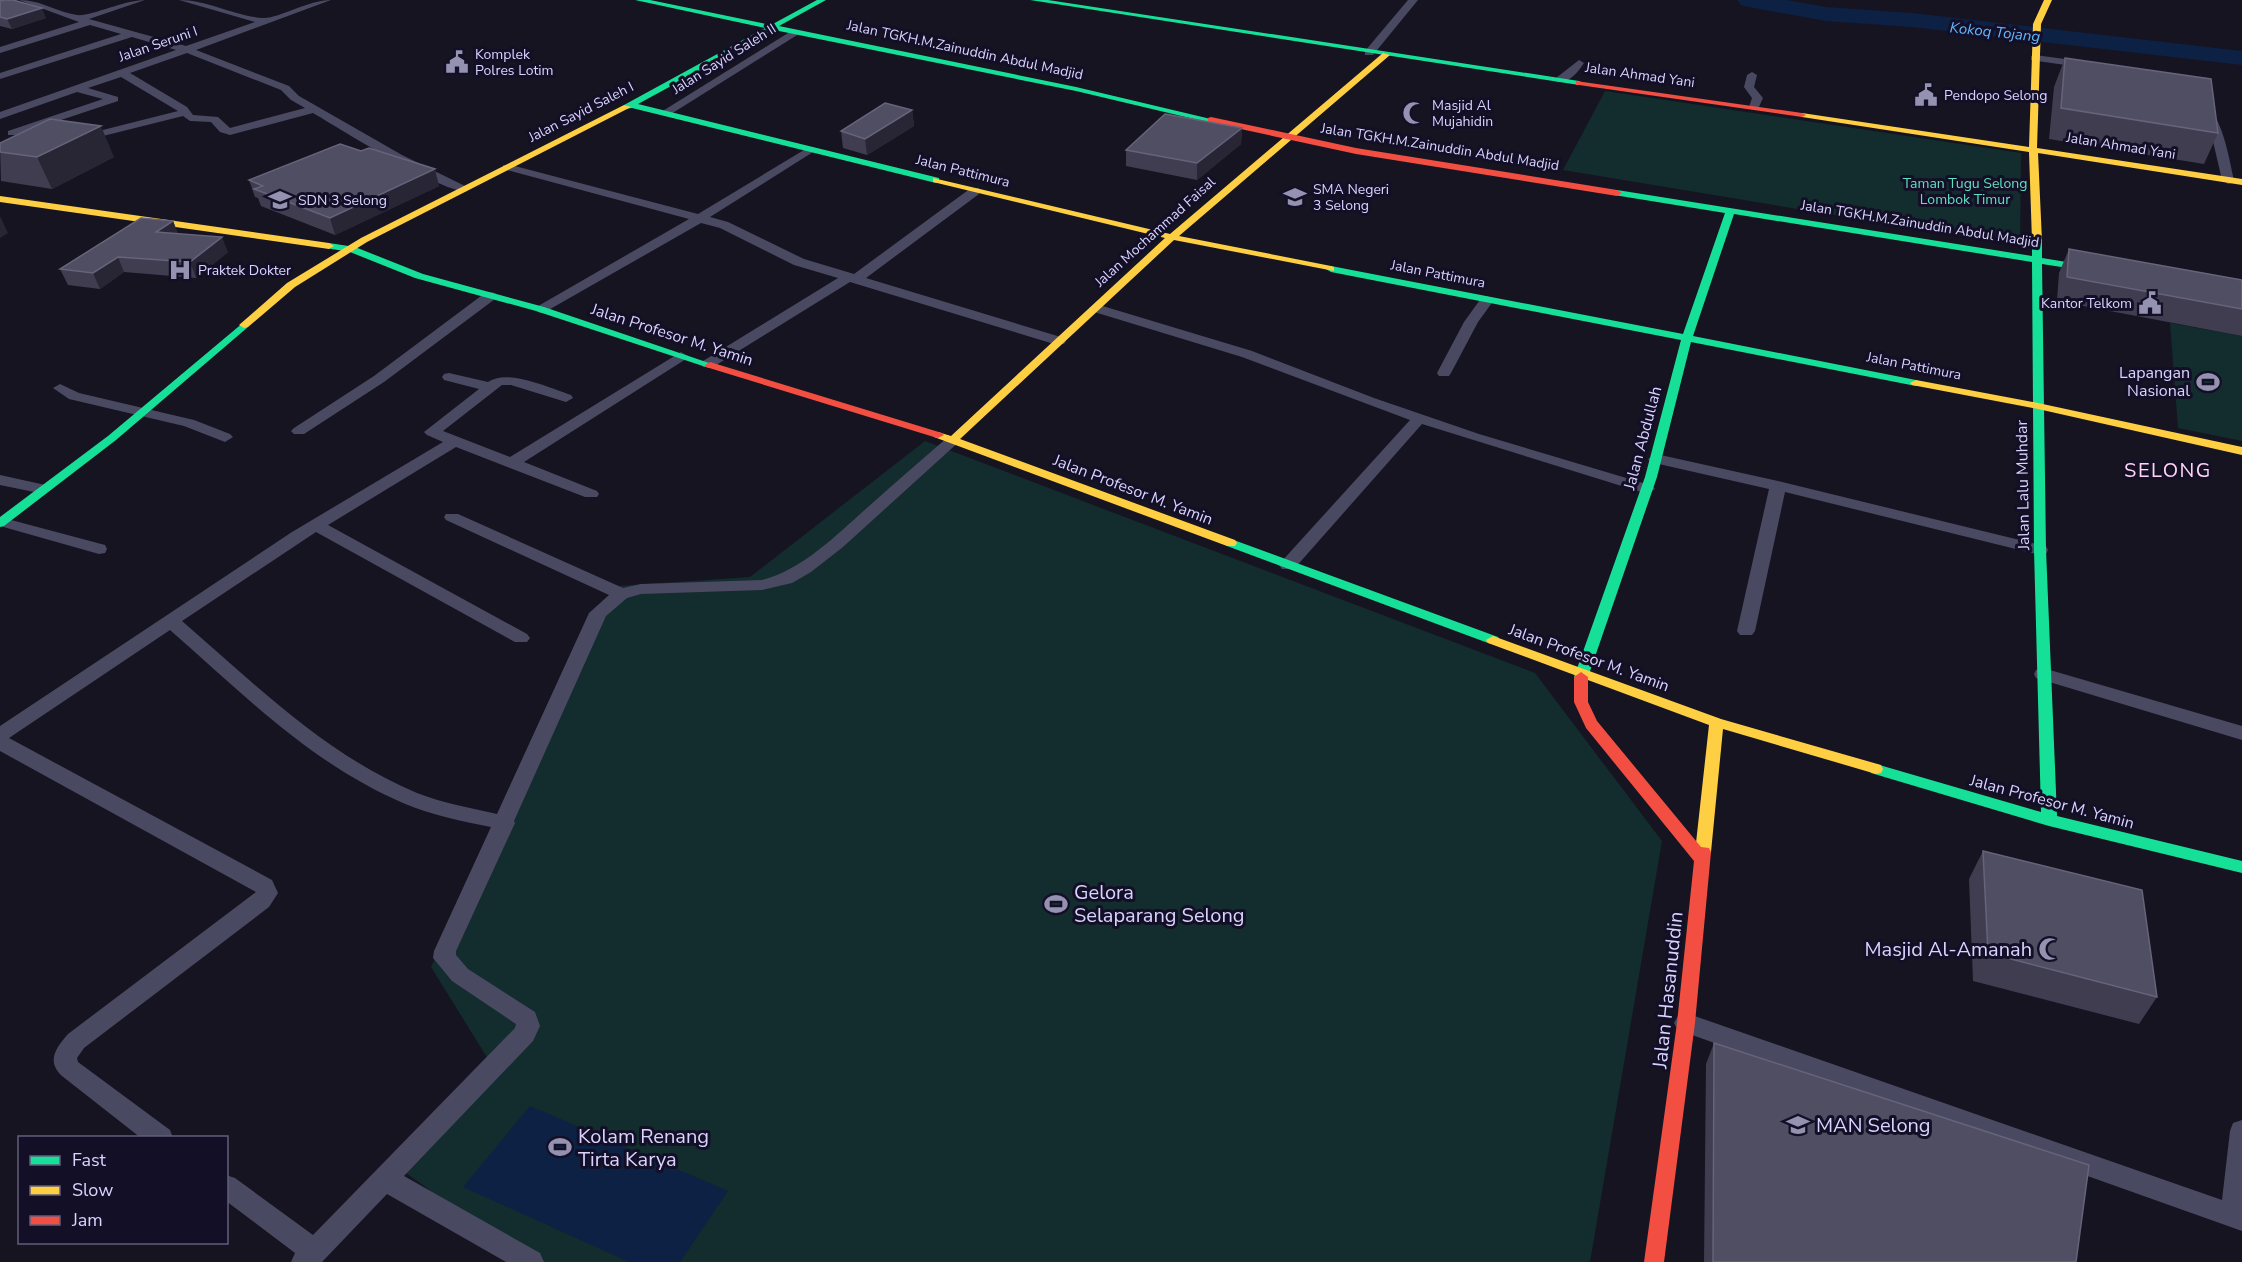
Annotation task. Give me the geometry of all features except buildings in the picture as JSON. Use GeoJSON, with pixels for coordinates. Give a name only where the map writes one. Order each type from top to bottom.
{"type":"FeatureCollection","features":[{"type":"Feature","properties":{"kind":"street"},"geometry":{"type":"LineString","coordinates":[[24,0],[79,19],[188,50],[285,88],[295,98],[423,172],[463,188]]}},
{"type":"Feature","properties":{"kind":"street"},"geometry":{"type":"LineString","coordinates":[[79,19],[140,0]]}},
{"type":"Feature","properties":{"kind":"street"},"geometry":{"type":"LineString","coordinates":[[184,0],[266,22]]}},
{"type":"Feature","properties":{"kind":"street","name":"Jalan Seruni I"},"geometry":{"type":"LineString","coordinates":[[0,116],[326,0]]}},
{"type":"Feature","properties":{"kind":"street","name":"Jalan TGKH.M.Zainuddin Abdul Madjid"},"geometry":{"type":"LineString","coordinates":[[639,0],[1076,89],[1286,138],[1412,161],[2118,273]]}},
{"type":"Feature","properties":{"kind":"street","name":"Jalan Sayid Saleh I"},"geometry":{"type":"LineString","coordinates":[[1,522],[112,438],[291,285],[364,240],[463,188],[632,105],[822,0]]}},
{"type":"Feature","properties":{"kind":"street","name":"Jalan Ahmad Yani"},"geometry":{"type":"LineString","coordinates":[[1035,0],[1386,56],[1754,107],[2235,181]]}},
{"type":"Feature","properties":{"kind":"street"},"geometry":{"type":"LineString","coordinates":[[1369,53],[1413,0]]}},
{"type":"Feature","properties":{"kind":"street","name":"Jalan Lalu Muhdar"},"geometry":{"type":"LineString","coordinates":[[2048,0],[2037,24],[2033,149],[2038,260],[2040,550],[2049,820]]}},
{"type":"Feature","properties":{"kind":"street"},"geometry":{"type":"LineString","coordinates":[[0,50],[90,22]]}},
{"type":"Feature","properties":{"kind":"street","name":"Jalan Sayid Saleh II"},"geometry":{"type":"LineString","coordinates":[[668,112],[797,32]]}},
{"type":"Feature","properties":{"kind":"street"},"geometry":{"type":"LineString","coordinates":[[0,76],[132,34]]}},
{"type":"Feature","properties":{"kind":"street","name":"Jalan Mochammad Faisal"},"geometry":{"type":"LineString","coordinates":[[953,440],[1172,237],[1286,138],[1386,56]]}},
{"type":"Feature","properties":{"kind":"street"},"geometry":{"type":"LineString","coordinates":[[2036,56],[2104,67]]}},
{"type":"Feature","properties":{"kind":"street"},"geometry":{"type":"LineString","coordinates":[[1560,80],[1569,75],[1578,63]]}},
{"type":"Feature","properties":{"kind":"street"},"geometry":{"type":"LineString","coordinates":[[122,73],[185,112],[190,118],[214,119],[224,130],[230,132],[314,109]]}},
{"type":"Feature","properties":{"kind":"street"},"geometry":{"type":"LineString","coordinates":[[1752,75],[1749,87],[1758,98],[1754,107]]}},
{"type":"Feature","properties":{"kind":"street"},"geometry":{"type":"LineString","coordinates":[[6,132],[114,99],[78,89]]}},
{"type":"Feature","properties":{"kind":"street","name":"Jalan Pattimura"},"geometry":{"type":"LineString","coordinates":[[632,105],[668,112],[975,191],[1172,237],[1686,340],[2038,406],[2242,451]]}},
{"type":"Feature","properties":{"kind":"street"},"geometry":{"type":"LineString","coordinates":[[2205,107],[2235,181]]}},
{"type":"Feature","properties":{"kind":"street"},"geometry":{"type":"LineString","coordinates":[[62,143],[185,112]]}},
{"type":"Feature","properties":{"kind":"street"},"geometry":{"type":"LineString","coordinates":[[6,132],[32,137]]}},
{"type":"Feature","properties":{"kind":"street"},"geometry":{"type":"LineString","coordinates":[[540,309],[700,218],[810,150]]}},
{"type":"Feature","properties":{"kind":"street"},"geometry":{"type":"LineString","coordinates":[[507,167],[731,227],[799,262],[1059,341]]}},
{"type":"Feature","properties":{"kind":"street"},"geometry":{"type":"LineString","coordinates":[[708,364],[852,278],[975,191]]}},
{"type":"Feature","properties":{"kind":"street","name":"Jalan Profesor M. Yamin"},"geometry":{"type":"LineString","coordinates":[[0,199],[352,249],[419,276],[540,309],[681,356],[953,440],[1716,723],[2049,820],[2242,867]]}},
{"type":"Feature","properties":{"kind":"street","name":"Jalan Abdullah"},"geometry":{"type":"LineString","coordinates":[[1702,859],[1611,751],[1591,724],[1581,705],[1578,692],[1582,673],[1647,489],[1686,340],[1731,210]]}},
{"type":"Feature","properties":{"kind":"street"},"geometry":{"type":"LineString","coordinates":[[299,431],[379,379],[490,296]]}},
{"type":"Feature","properties":{"kind":"street"},"geometry":{"type":"LineString","coordinates":[[1444,373],[1487,300]]}},
{"type":"Feature","properties":{"kind":"street"},"geometry":{"type":"LineString","coordinates":[[1096,308],[1247,354],[1419,419],[1647,489]]}},
{"type":"Feature","properties":{"kind":"street"},"geometry":{"type":"LineString","coordinates":[[510,464],[681,356]]}},
{"type":"Feature","properties":{"kind":"street"},"geometry":{"type":"LineString","coordinates":[[449,376],[489,387]]}},
{"type":"Feature","properties":{"kind":"street"},"geometry":{"type":"LineString","coordinates":[[566,399],[505,380],[489,387],[432,432],[591,494]]}},
{"type":"Feature","properties":{"kind":"street"},"geometry":{"type":"LineString","coordinates":[[60,388],[74,396],[189,423],[225,437]]}},
{"type":"Feature","properties":{"kind":"street"},"geometry":{"type":"LineString","coordinates":[[1288,565],[1419,419]]}},
{"type":"Feature","properties":{"kind":"street"},"geometry":{"type":"LineString","coordinates":[[228,1188],[309,1257],[521,1038],[528,1026],[527,1019],[460,975],[444,958],[449,940],[505,823],[598,613],[621,594],[641,589],[762,585],[786,579],[805,568],[837,543],[953,440]]}},
{"type":"Feature","properties":{"kind":"street"},"geometry":{"type":"LineString","coordinates":[[0,735],[316,525],[453,442]]}},
{"type":"Feature","properties":{"kind":"street"},"geometry":{"type":"LineString","coordinates":[[1656,459],[1778,486],[2040,550]]}},
{"type":"Feature","properties":{"kind":"street"},"geometry":{"type":"LineString","coordinates":[[0,480],[44,489]]}},
{"type":"Feature","properties":{"kind":"street"},"geometry":{"type":"LineString","coordinates":[[1746,631],[1778,486]]}},
{"type":"Feature","properties":{"kind":"street"},"geometry":{"type":"LineString","coordinates":[[452,517],[621,594]]}},
{"type":"Feature","properties":{"kind":"street"},"geometry":{"type":"LineString","coordinates":[[1,522],[99,549]]}},
{"type":"Feature","properties":{"kind":"street"},"geometry":{"type":"LineString","coordinates":[[316,525],[521,638]]}},
{"type":"Feature","properties":{"kind":"street"},"geometry":{"type":"LineString","coordinates":[[171,621],[294,727],[340,762],[413,799],[505,823]]}},
{"type":"Feature","properties":{"kind":"street"},"geometry":{"type":"LineString","coordinates":[[2043,674],[2242,733]]}},
{"type":"Feature","properties":{"kind":"street","name":"Jalan Hasanuddin"},"geometry":{"type":"LineString","coordinates":[[1654,1262],[1686,1023],[1716,723]]}},
{"type":"Feature","properties":{"kind":"street"},"geometry":{"type":"LineString","coordinates":[[0,742],[264,886],[266,890],[267,893],[261,902],[76,1041],[66,1051],[63,1059],[70,1069],[160,1136]]}},
{"type":"Feature","properties":{"kind":"street"},"geometry":{"type":"LineString","coordinates":[[1686,1023],[2237,1217],[2242,1131]]}},
{"type":"Feature","properties":{"kind":"street"},"geometry":{"type":"LineString","coordinates":[[385,1179],[531,1262]]}},
{"type":"Feature","properties":{"kind":"green space","name":"Taman Tugu Selong Lombok Timur"},"geometry":{"type":"Polygon","coordinates":[[[1605,91],[2021,153],[2020,246],[1563,170],[1605,91]]]}},
{"type":"Feature","properties":{"kind":"green space","name":"Lapangan Nasional"},"geometry":{"type":"Polygon","coordinates":[[[2170,323],[2242,336],[2242,441],[2178,428],[2170,323]]]}},
{"type":"Feature","properties":{"kind":"green space","name":"Gelora Selaparang Selong"},"geometry":{"type":"Polygon","coordinates":[[[925,441],[1535,673],[1662,841],[1590,1262],[529,1262],[406,1173],[488,1059],[431,967],[616,586],[750,577],[925,441]]]}},
{"type":"Feature","properties":{"kind":"water","name":"Kolam Renang Tirta Karya"},"geometry":{"type":"Polygon","coordinates":[[[530,1106],[728,1191],[680,1262],[629,1262],[463,1187],[530,1106]]]}},
{"type":"Feature","properties":{"kind":"waterway","name":"Kokoq Tojang"},"geometry":{"type":"LineString","coordinates":[[1749,0],[1826,14],[1912,20],[2242,58]]}},
{"type":"Feature","properties":{"kind":"traffic: fast"},"geometry":{"type":"LineString","coordinates":[[639,0],[1076,89],[1211,120]]}},
{"type":"Feature","properties":{"kind":"traffic: fast"},"geometry":{"type":"LineString","coordinates":[[627,107],[822,0]]}},
{"type":"Feature","properties":{"kind":"traffic: fast"},"geometry":{"type":"LineString","coordinates":[[1034,0],[1579,83]]}},
{"type":"Feature","properties":{"kind":"traffic: fast"},"geometry":{"type":"LineString","coordinates":[[632,105],[936,180]]}},
{"type":"Feature","properties":{"kind":"traffic: fast"},"geometry":{"type":"LineString","coordinates":[[1617,193],[2100,270]]}},
{"type":"Feature","properties":{"kind":"traffic: fast"},"geometry":{"type":"LineString","coordinates":[[1581,677],[1651,477],[1686,340],[1731,210]]}},
{"type":"Feature","properties":{"kind":"traffic: fast"},"geometry":{"type":"LineString","coordinates":[[2037,241],[2040,550],[2049,820]]}},
{"type":"Feature","properties":{"kind":"traffic: fast"},"geometry":{"type":"LineString","coordinates":[[329,246],[352,249],[419,276],[540,309],[710,365]]}},
{"type":"Feature","properties":{"kind":"traffic: fast"},"geometry":{"type":"LineString","coordinates":[[1331,269],[1916,383]]}},
{"type":"Feature","properties":{"kind":"traffic: fast"},"geometry":{"type":"LineString","coordinates":[[0,523],[112,438],[244,325]]}},
{"type":"Feature","properties":{"kind":"traffic: fast"},"geometry":{"type":"LineString","coordinates":[[1231,543],[1493,640]]}},
{"type":"Feature","properties":{"kind":"traffic: fast"},"geometry":{"type":"LineString","coordinates":[[1876,769],[2049,820],[2242,867]]}},
{"type":"Feature","properties":{"kind":"traffic: slow"},"geometry":{"type":"LineString","coordinates":[[2037,241],[2033,149],[2037,24],[2048,0]]}},
{"type":"Feature","properties":{"kind":"traffic: slow"},"geometry":{"type":"LineString","coordinates":[[953,440],[1172,237],[1386,55]]}},
{"type":"Feature","properties":{"kind":"traffic: slow"},"geometry":{"type":"LineString","coordinates":[[244,325],[291,285],[364,240],[627,107]]}},
{"type":"Feature","properties":{"kind":"traffic: slow"},"geometry":{"type":"LineString","coordinates":[[1802,115],[2242,182]]}},
{"type":"Feature","properties":{"kind":"traffic: slow"},"geometry":{"type":"LineString","coordinates":[[936,180],[1172,237],[1331,269]]}},
{"type":"Feature","properties":{"kind":"traffic: slow"},"geometry":{"type":"LineString","coordinates":[[0,199],[329,246]]}},
{"type":"Feature","properties":{"kind":"traffic: slow"},"geometry":{"type":"LineString","coordinates":[[1916,383],[2038,406],[2242,451]]}},
{"type":"Feature","properties":{"kind":"traffic: slow"},"geometry":{"type":"LineString","coordinates":[[938,435],[1231,543]]}},
{"type":"Feature","properties":{"kind":"traffic: slow"},"geometry":{"type":"LineString","coordinates":[[1493,640],[1716,722],[1876,769]]}},
{"type":"Feature","properties":{"kind":"traffic: slow"},"geometry":{"type":"LineString","coordinates":[[1703,852],[1716,722]]}},
{"type":"Feature","properties":{"kind":"traffic: jam"},"geometry":{"type":"LineString","coordinates":[[1579,83],[1802,115]]}},
{"type":"Feature","properties":{"kind":"traffic: jam"},"geometry":{"type":"LineString","coordinates":[[1211,120],[1356,151],[1617,193]]}},
{"type":"Feature","properties":{"kind":"traffic: jam"},"geometry":{"type":"LineString","coordinates":[[710,365],[938,435]]}},
{"type":"Feature","properties":{"kind":"traffic: jam"},"geometry":{"type":"LineString","coordinates":[[1581,677],[1579,691],[1581,702],[1591,724],[1702,859]]}},
{"type":"Feature","properties":{"kind":"traffic: jam"},"geometry":{"type":"LineString","coordinates":[[1654,1262],[1686,1023],[1703,852]]}},
{"type":"Feature","properties":{"kind":"place","name":"Komplek Polres Lotim"},"geometry":{"type":"Point","coordinates":[457,62]}},
{"type":"Feature","properties":{"kind":"place","name":"Pendopo Selong"},"geometry":{"type":"Point","coordinates":[1926,95]}},
{"type":"Feature","properties":{"kind":"place","name":"Masjid Al Mujahidin"},"geometry":{"type":"Point","coordinates":[1414,113]}},
{"type":"Feature","properties":{"kind":"place","name":"SMA Negeri 3 Selong"},"geometry":{"type":"Point","coordinates":[1295,197]}},
{"type":"Feature","properties":{"kind":"place","name":"SDN 3 Selong"},"geometry":{"type":"Point","coordinates":[280,200]}},
{"type":"Feature","properties":{"kind":"place","name":"Praktek Dokter"},"geometry":{"type":"Point","coordinates":[180,270]}},
{"type":"Feature","properties":{"kind":"place","name":"Kantor Telkom"},"geometry":{"type":"Point","coordinates":[2150,303]}},
{"type":"Feature","properties":{"kind":"place","name":"Lapangan Nasional"},"geometry":{"type":"Point","coordinates":[2208,382]}},
{"type":"Feature","properties":{"kind":"place","name":"Gelora Selaparang Selong"},"geometry":{"type":"Point","coordinates":[1056,904]}},
{"type":"Feature","properties":{"kind":"place","name":"Masjid Al-Amanah"},"geometry":{"type":"Point","coordinates":[2050,949]}},
{"type":"Feature","properties":{"kind":"place","name":"MAN Selong"},"geometry":{"type":"Point","coordinates":[1798,1125]}},
{"type":"Feature","properties":{"kind":"place","name":"Kolam Renang Tirta Karya"},"geometry":{"type":"Point","coordinates":[560,1147]}},
{"type":"Feature","properties":{"kind":"district","name":"SELONG"},"geometry":{"type":"Point","coordinates":[2168,470]}}]}
